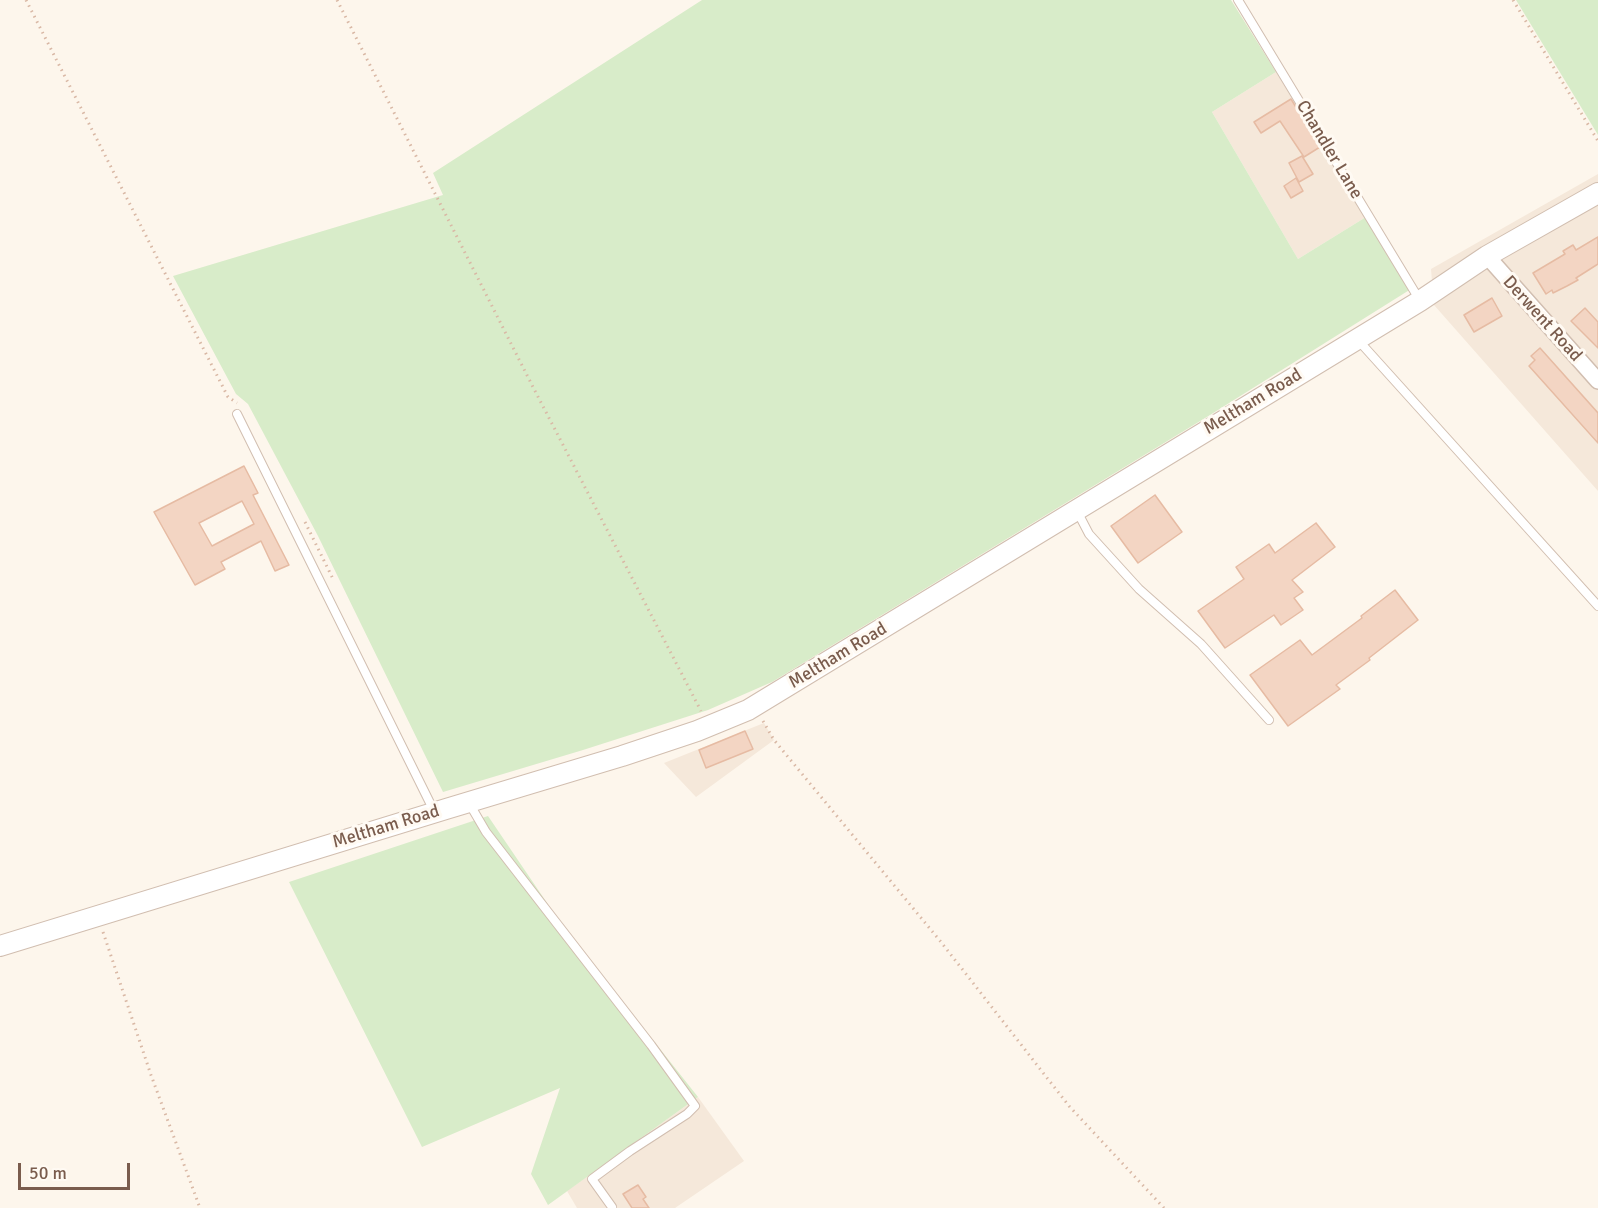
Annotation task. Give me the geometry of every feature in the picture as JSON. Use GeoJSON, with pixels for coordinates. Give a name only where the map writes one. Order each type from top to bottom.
{"type":"FeatureCollection","features":[{"type":"Feature","properties":{"kind":"street","name":"Meltham Road"},"geometry":{"type":"LineString","coordinates":[[0,946],[622,756],[709,726],[755,706],[1419,301],[1487,256],[1598,193]]}},
{"type":"Feature","properties":{"kind":"street","name":"Derwent Road"},"geometry":{"type":"LineString","coordinates":[[1487,256],[1598,381]]}},
{"type":"Feature","properties":{"kind":"lane","name":"Chandler Lane"},"geometry":{"type":"LineString","coordinates":[[1238,0],[1419,301]]}},
{"type":"Feature","properties":{"kind":"lane"},"geometry":{"type":"LineString","coordinates":[[1357,339],[1598,606]]}},
{"type":"Feature","properties":{"kind":"lane"},"geometry":{"type":"LineString","coordinates":[[237,414],[435,812]]}},
{"type":"Feature","properties":{"kind":"lane"},"geometry":{"type":"LineString","coordinates":[[1077,510],[1089,534],[1160,609],[1201,644],[1269,720]]}},
{"type":"Feature","properties":{"kind":"lane"},"geometry":{"type":"LineString","coordinates":[[469,803],[486,832],[651,1045],[695,1106],[687,1114],[630,1150],[592,1179],[612,1207]]}},
{"type":"Feature","properties":{"kind":"path"},"geometry":{"type":"LineString","coordinates":[[337,0],[553,428],[709,726]]}},
{"type":"Feature","properties":{"kind":"path"},"geometry":{"type":"LineString","coordinates":[[1513,0],[1598,141]]}},
{"type":"Feature","properties":{"kind":"path"},"geometry":{"type":"LineString","coordinates":[[755,706],[774,740],[959,964],[1068,1106],[1164,1208]]}},
{"type":"Feature","properties":{"kind":"path"},"geometry":{"type":"LineString","coordinates":[[97,917],[200,1208]]}},
{"type":"Feature","properties":{"kind":"shaded area"},"geometry":{"type":"Polygon","coordinates":[[[1276,72],[1366,217],[1298,259],[1212,112],[1276,72]]]}},
{"type":"Feature","properties":{"kind":"shaded area"},"geometry":{"type":"Polygon","coordinates":[[[1598,174],[1598,491],[1434,305],[1431,269],[1598,174]]]}},
{"type":"Feature","properties":{"kind":"shaded area"},"geometry":{"type":"Polygon","coordinates":[[[764,723],[774,740],[696,797],[664,763],[764,723]]]}},
{"type":"Feature","properties":{"kind":"shaded area"},"geometry":{"type":"Polygon","coordinates":[[[698,1097],[744,1161],[675,1208],[577,1208],[567,1191],[698,1097]]]}},
{"type":"Feature","properties":{"kind":"green space"},"geometry":{"type":"Polygon","coordinates":[[[702,0],[1231,0],[1276,72],[1212,112],[1298,259],[1366,217],[1411,289],[1210,415],[772,682],[708,710],[443,792],[318,536],[248,404],[236,394],[173,276],[443,195],[433,173],[702,0]]]}},
{"type":"Feature","properties":{"kind":"green space"},"geometry":{"type":"Polygon","coordinates":[[[1516,0],[1598,0],[1598,135],[1516,0]]]}},
{"type":"Feature","properties":{"kind":"green space"},"geometry":{"type":"Polygon","coordinates":[[[488,816],[562,925],[698,1097],[548,1205],[531,1174],[560,1088],[422,1147],[289,882],[488,816]]]}},
{"type":"Feature","properties":{"kind":"building"},"geometry":{"type":"Polygon","coordinates":[[[1291,99],[1320,147],[1304,157],[1280,121],[1261,133],[1254,122],[1291,99]]]}},
{"type":"Feature","properties":{"kind":"building"},"geometry":{"type":"Polygon","coordinates":[[[1302,156],[1313,174],[1299,182],[1289,163],[1302,156]]]}},
{"type":"Feature","properties":{"kind":"building"},"geometry":{"type":"Polygon","coordinates":[[[1296,178],[1303,191],[1291,198],[1284,186],[1296,178]]]}},
{"type":"Feature","properties":{"kind":"building"},"geometry":{"type":"Polygon","coordinates":[[[1598,237],[1598,264],[1576,278],[1578,280],[1553,293],[1552,290],[1546,294],[1533,273],[1565,254],[1563,251],[1573,245],[1576,250],[1598,237]]]}},
{"type":"Feature","properties":{"kind":"building"},"geometry":{"type":"Polygon","coordinates":[[[1492,298],[1502,316],[1474,332],[1464,315],[1492,298]]]}},
{"type":"Feature","properties":{"kind":"building"},"geometry":{"type":"Polygon","coordinates":[[[1585,308],[1598,322],[1598,348],[1571,321],[1585,308]]]}},
{"type":"Feature","properties":{"kind":"building"},"geometry":{"type":"Polygon","coordinates":[[[1540,348],[1598,413],[1598,443],[1529,366],[1535,360],[1531,356],[1540,348]]]}},
{"type":"Feature","properties":{"kind":"building"},"geometry":{"type":"Polygon","coordinates":[[[244,466],[258,493],[253,495],[289,565],[275,571],[261,541],[221,562],[225,569],[195,585],[154,512],[244,466]],[[242,501],[199,523],[212,546],[254,524],[242,501]]]}},
{"type":"Feature","properties":{"kind":"building"},"geometry":{"type":"Polygon","coordinates":[[[1155,495],[1182,532],[1138,563],[1111,526],[1155,495]]]}},
{"type":"Feature","properties":{"kind":"building"},"geometry":{"type":"Polygon","coordinates":[[[1316,523],[1335,547],[1292,580],[1303,592],[1294,598],[1303,610],[1281,625],[1274,615],[1225,648],[1198,611],[1244,579],[1236,567],[1269,544],[1275,553],[1316,523]]]}},
{"type":"Feature","properties":{"kind":"building"},"geometry":{"type":"Polygon","coordinates":[[[1395,590],[1418,620],[1336,685],[1340,689],[1288,726],[1250,675],[1300,640],[1312,655],[1395,590]]]}},
{"type":"Feature","properties":{"kind":"building"},"geometry":{"type":"Polygon","coordinates":[[[745,731],[753,749],[706,768],[699,750],[745,731]]]}},
{"type":"Feature","properties":{"kind":"building"},"geometry":{"type":"Polygon","coordinates":[[[638,1185],[646,1197],[643,1199],[649,1208],[632,1208],[623,1194],[638,1185]]]}}]}
